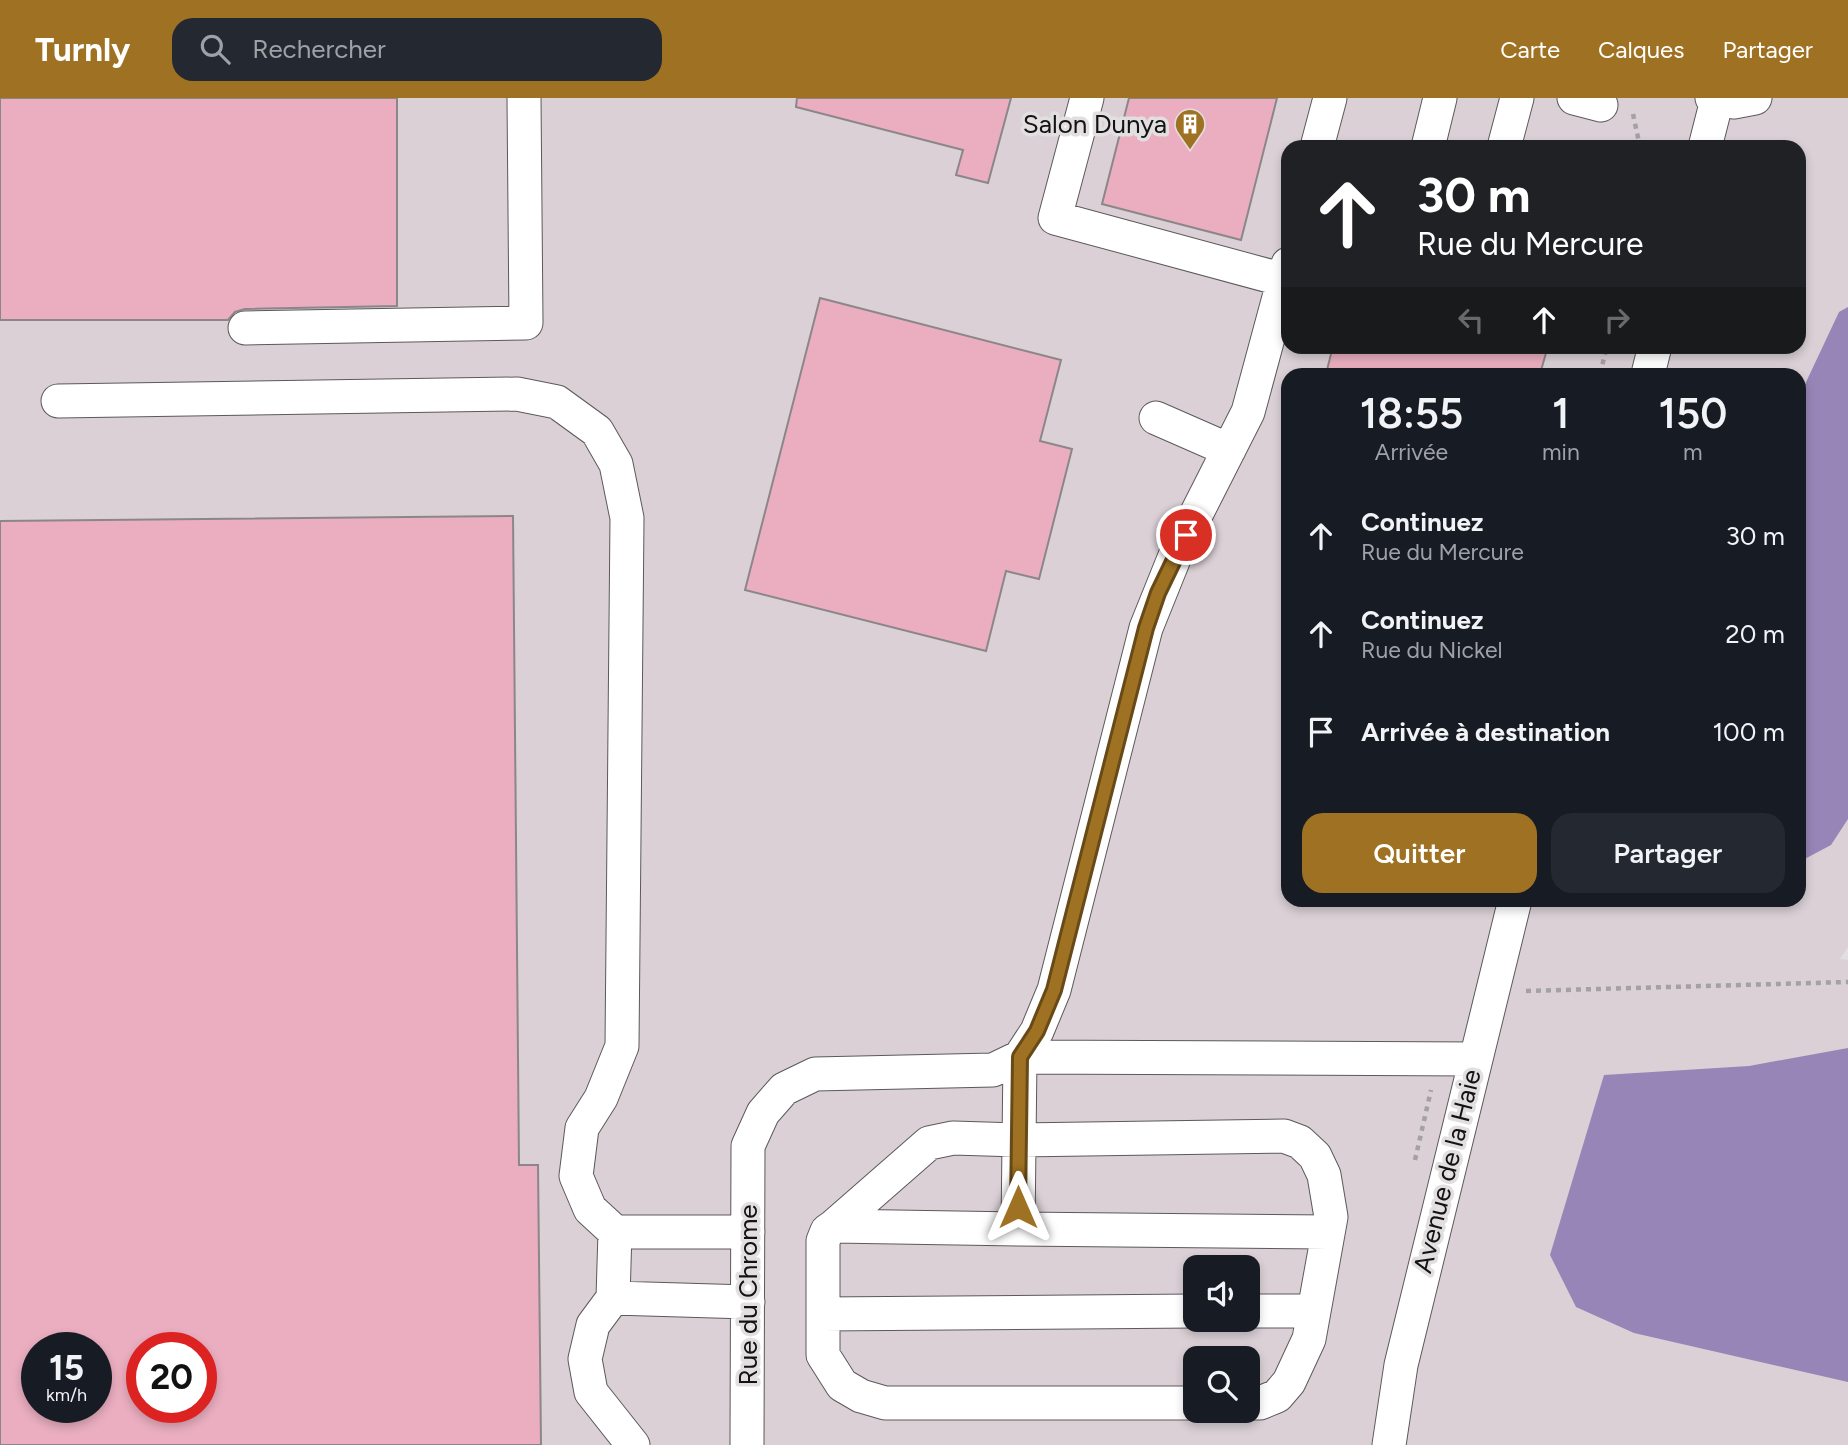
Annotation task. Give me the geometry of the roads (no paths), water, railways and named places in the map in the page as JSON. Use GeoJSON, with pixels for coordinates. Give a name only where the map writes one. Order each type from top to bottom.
{"type":"FeatureCollection","features":[{"type":"Feature","properties":{"kind":"street"},"geometry":{"type":"LineString","coordinates":[[245,328],[526,323],[524,98]]}},
{"type":"Feature","properties":{"kind":"street"},"geometry":{"type":"LineString","coordinates":[[1087,98],[1055,218],[1281,271]]}},
{"type":"Feature","properties":{"kind":"street"},"geometry":{"type":"LineString","coordinates":[[1319,140],[1330,98]]}},
{"type":"Feature","properties":{"kind":"street"},"geometry":{"type":"LineString","coordinates":[[1430,140],[1440,98]]}},
{"type":"Feature","properties":{"kind":"street"},"geometry":{"type":"LineString","coordinates":[[1506,140],[1517,98]]}},
{"type":"Feature","properties":{"kind":"street"},"geometry":{"type":"LineString","coordinates":[[1706,140],[1714,99],[1734,102],[1755,98]]}},
{"type":"Feature","properties":{"kind":"street"},"geometry":{"type":"LineString","coordinates":[[1018,1229],[1020,1057],[1037,1031],[1054,990],[1146,628],[1175,556],[1248,412],[1281,290]]}},
{"type":"Feature","properties":{"kind":"street"},"geometry":{"type":"LineString","coordinates":[[58,401],[517,394],[557,402],[597,431],[616,464],[627,518],[622,1046],[601,1098],[582,1128],[576,1176],[590,1209],[615,1232],[748,1232]]}},
{"type":"Feature","properties":{"kind":"street"},"geometry":{"type":"LineString","coordinates":[[1156,418],[1229,450]]}},
{"type":"Feature","properties":{"kind":"street","name":"Avenue de la Haie"},"geometry":{"type":"LineString","coordinates":[[1389,1445],[1401,1365],[1490,992],[1513,907]]}},
{"type":"Feature","properties":{"kind":"street"},"geometry":{"type":"LineString","coordinates":[[1020,1057],[1474,1059]]}},
{"type":"Feature","properties":{"kind":"street","name":"Rue du Chrome"},"geometry":{"type":"LineString","coordinates":[[747,1445],[748,1146],[763,1113],[784,1089],[815,1074],[993,1070],[1020,1057]]}},
{"type":"Feature","properties":{"kind":"street"},"geometry":{"type":"LineString","coordinates":[[1183,1403],[885,1403],[861,1396],[842,1385],[823,1355],[823,1241],[827,1231],[929,1143],[953,1138],[1019,1140],[1284,1136],[1300,1142],[1315,1156],[1324,1175],[1331,1217],[1309,1339],[1289,1382],[1277,1396],[1260,1403]]}},
{"type":"Feature","properties":{"kind":"street"},"geometry":{"type":"LineString","coordinates":[[834,1226],[1328,1232]]}},
{"type":"Feature","properties":{"kind":"street"},"geometry":{"type":"LineString","coordinates":[[615,1232],[613,1298],[593,1325],[585,1359],[591,1392],[633,1445]]}},
{"type":"Feature","properties":{"kind":"street"},"geometry":{"type":"LineString","coordinates":[[613,1298],[748,1302]]}},
{"type":"Feature","properties":{"kind":"street"},"geometry":{"type":"LineString","coordinates":[[823,1314],[1183,1311]]}},
{"type":"Feature","properties":{"kind":"street"},"geometry":{"type":"LineString","coordinates":[[1260,1311],[1314,1311]]}},
{"type":"Feature","properties":{"kind":"place","name":"Salon Dunya"},"geometry":{"type":"Point","coordinates":[1190,151]}}]}
